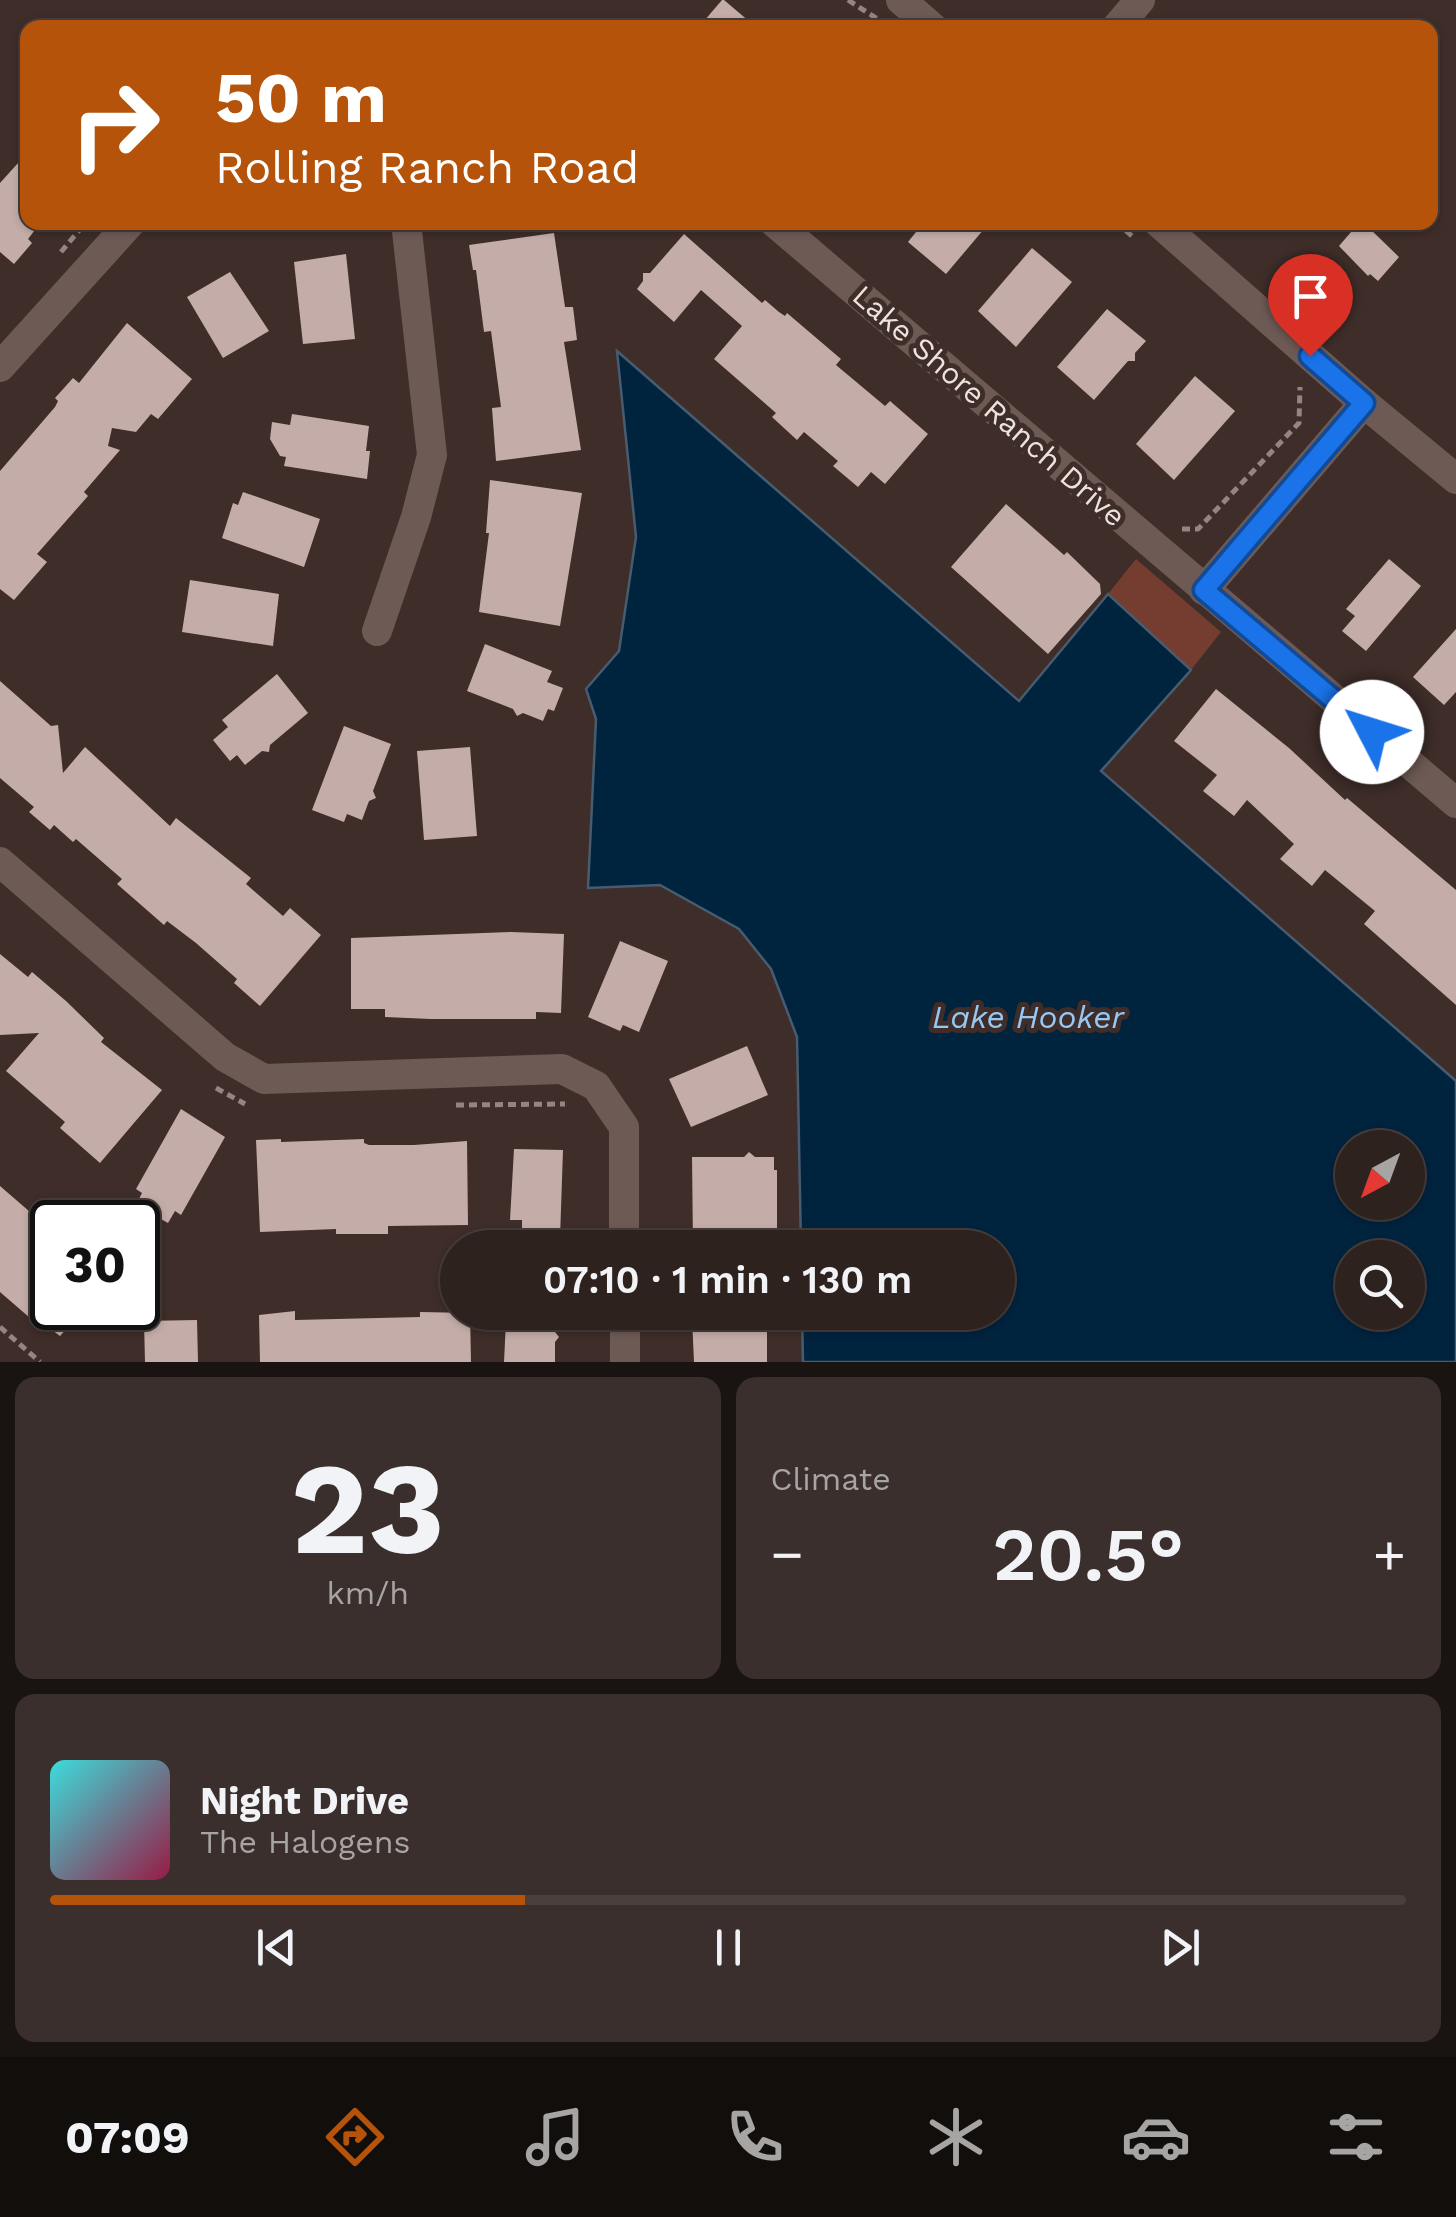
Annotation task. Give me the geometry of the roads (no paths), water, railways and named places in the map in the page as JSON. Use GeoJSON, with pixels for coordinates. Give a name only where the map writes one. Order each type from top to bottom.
{"type":"FeatureCollection","features":[{"type":"Feature","properties":{"kind":"street"},"geometry":{"type":"LineString","coordinates":[[1123,20],[1140,0]]}},
{"type":"Feature","properties":{"kind":"street"},"geometry":{"type":"LineString","coordinates":[[0,367],[124,230]]}},
{"type":"Feature","properties":{"kind":"street"},"geometry":{"type":"LineString","coordinates":[[377,632],[416,517],[432,455],[407,230]]}},
{"type":"Feature","properties":{"kind":"street","name":"Lake Shore Ranch Drive"},"geometry":{"type":"LineString","coordinates":[[783,230],[1456,803]]}},
{"type":"Feature","properties":{"kind":"street"},"geometry":{"type":"LineString","coordinates":[[1152,235],[1456,480]]}},
{"type":"Feature","properties":{"kind":"street"},"geometry":{"type":"LineString","coordinates":[[1204,590],[1364,403]]}},
{"type":"Feature","properties":{"kind":"street"},"geometry":{"type":"LineString","coordinates":[[0,862],[225,1057],[264,1079],[562,1069],[596,1086],[624,1127],[624,1230]]}},
{"type":"Feature","properties":{"kind":"street"},"geometry":{"type":"LineString","coordinates":[[625,1330],[625,1362]]}},
{"type":"Feature","properties":{"kind":"water","name":"Lake Hooker"},"geometry":{"type":"Polygon","coordinates":[[[617,351],[1019,701],[1108,594],[1191,670],[1101,771],[1456,1081],[1456,1362],[803,1362],[802,1330],[1015,1330],[1015,1230],[801,1230],[797,1037],[771,969],[739,929],[660,885],[588,888],[596,719],[586,689],[619,651],[636,537],[617,351]]]}}]}
